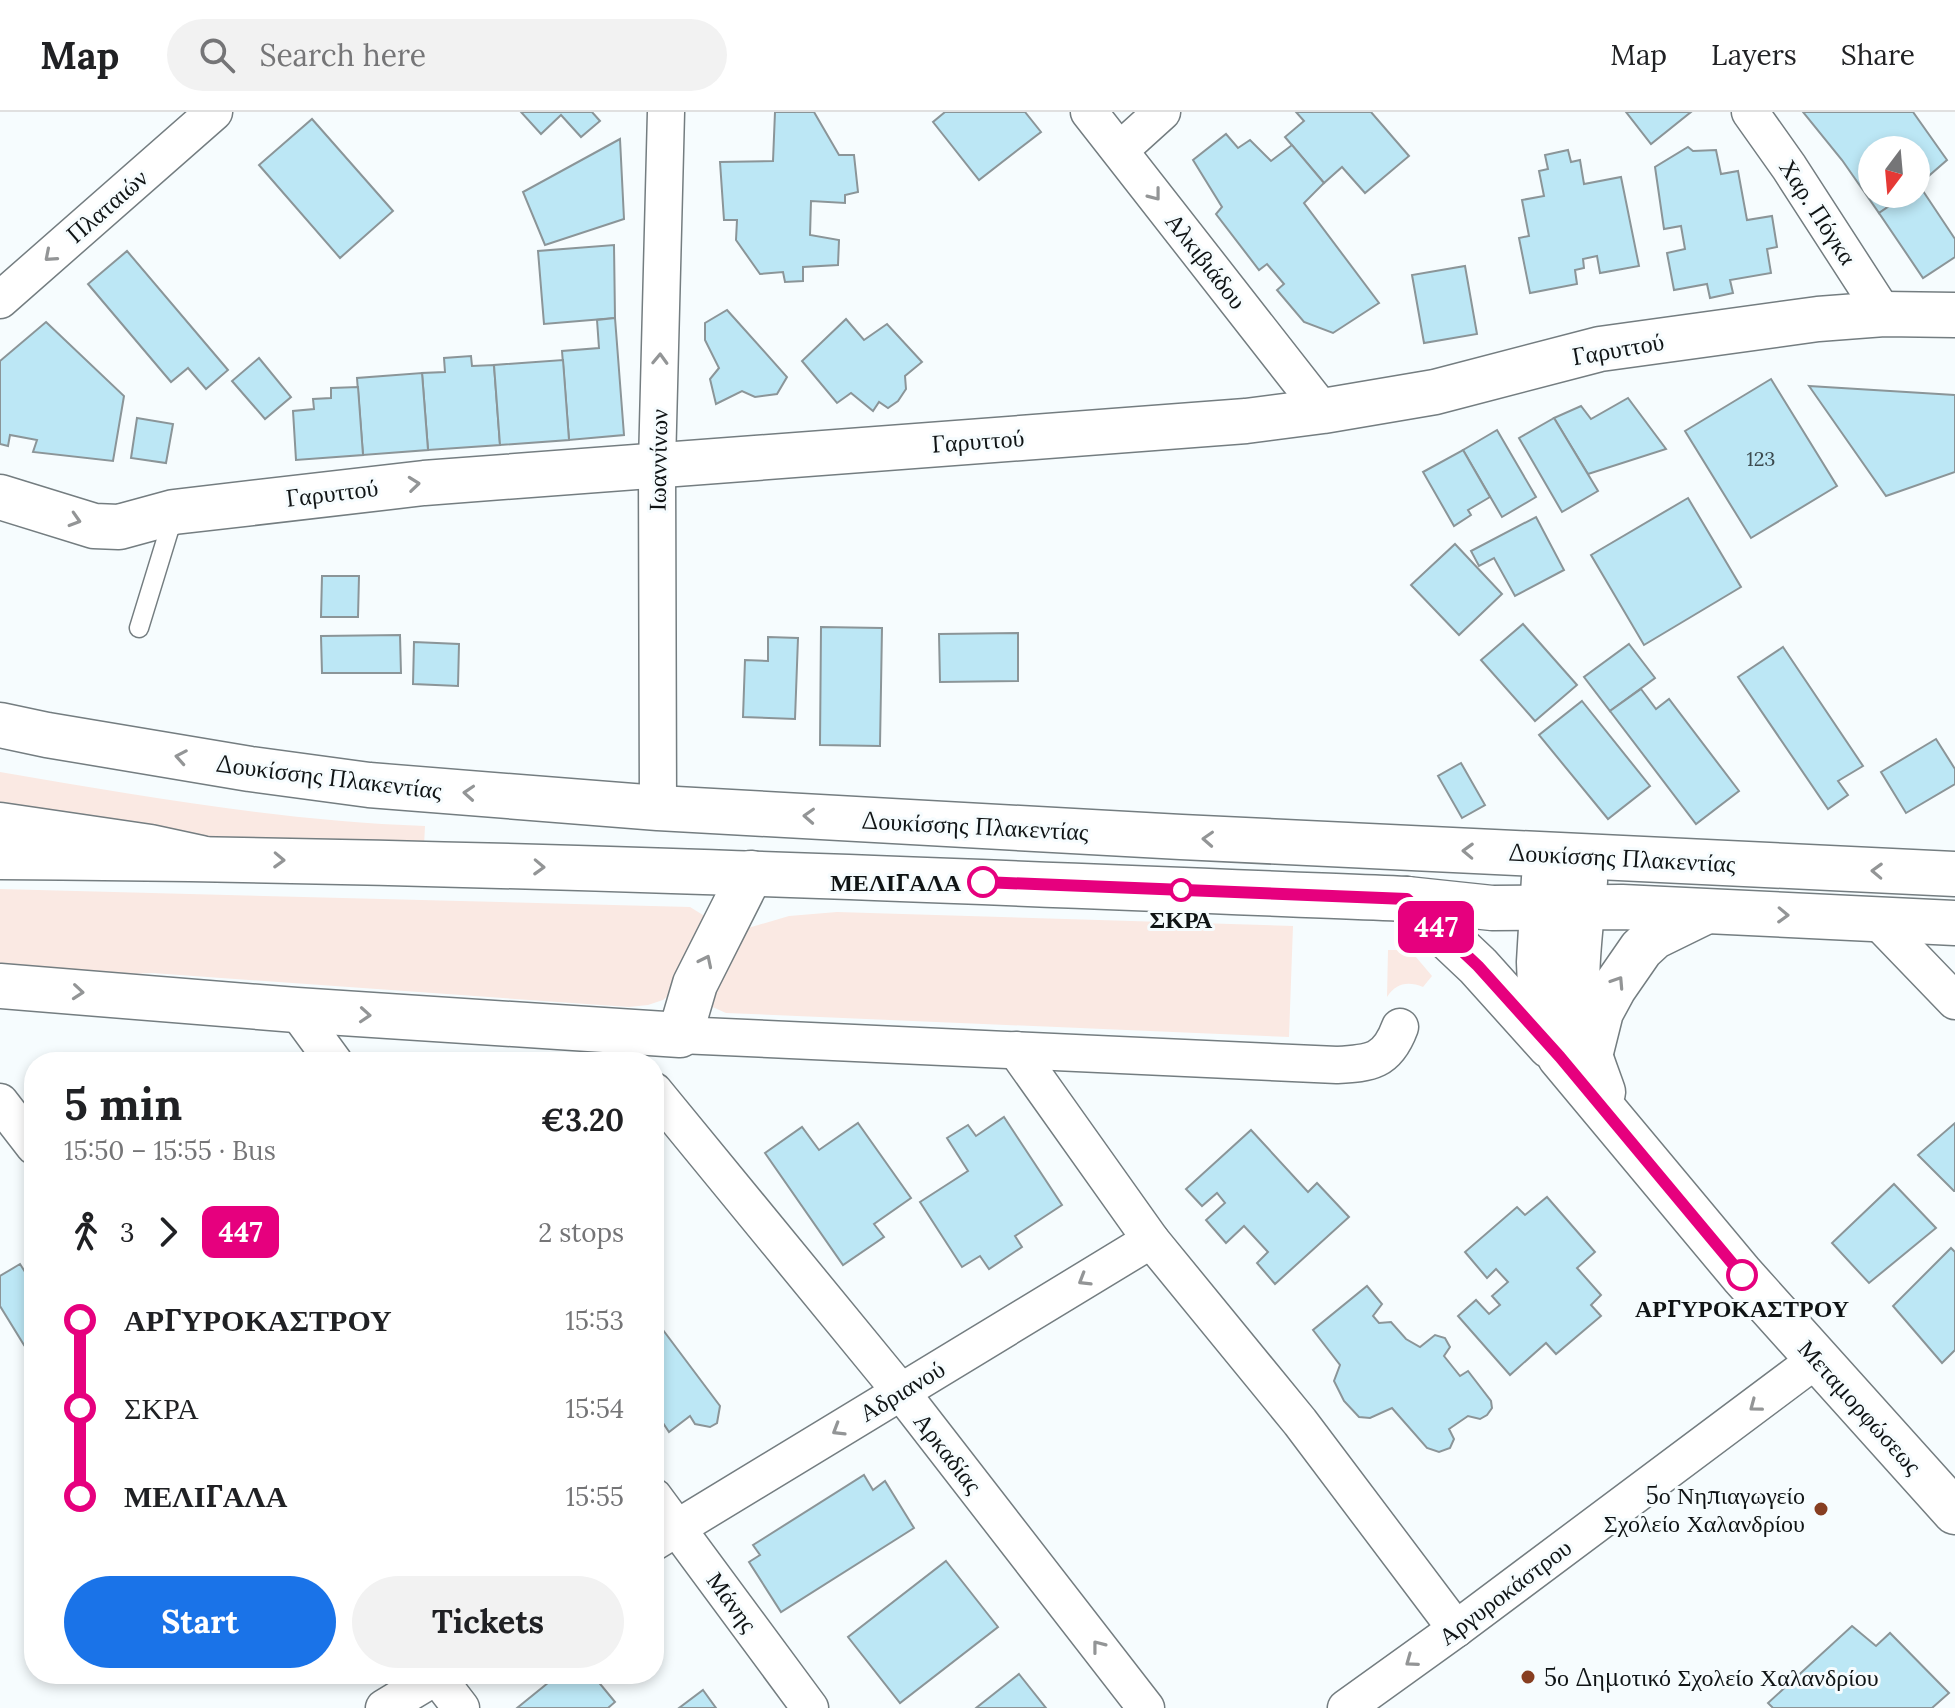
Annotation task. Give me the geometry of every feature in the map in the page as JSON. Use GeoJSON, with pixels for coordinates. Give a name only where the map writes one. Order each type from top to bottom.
{"type":"FeatureCollection","features":[{"type":"Feature","properties":{"kind":"main road","name":"Γαρυττού"},"geometry":{"type":"LineString","coordinates":[[0,497],[94,526],[119,527],[174,512],[424,483],[1246,421],[1435,392],[1600,349],[1773,325],[1884,314],[1955,315]]}},
{"type":"Feature","properties":{"kind":"main road","name":"Δουκίσσης Πλακεντίας"},"geometry":{"type":"LineString","coordinates":[[0,725],[250,769],[369,785],[658,808],[1195,838],[1955,874]]}},
{"type":"Feature","properties":{"kind":"main road"},"geometry":{"type":"LineString","coordinates":[[0,825],[150,847],[201,858]]}},
{"type":"Feature","properties":{"kind":"main road","name":"Μεταμορφώσεως"},"geometry":{"type":"LineString","coordinates":[[1566,856],[1563,908],[1578,965],[1583,1032],[1575,1056],[1612,1117],[1742,1275],[1955,1512]]}},
{"type":"Feature","properties":{"kind":"main road","name":"Δουκίσσης Πλακεντίας"},"geometry":{"type":"LineString","coordinates":[[0,857],[201,858],[751,873],[1407,899],[1492,908],[1622,907],[1955,923]]}},
{"type":"Feature","properties":{"kind":"main road"},"geometry":{"type":"LineString","coordinates":[[0,986],[655,1043],[695,984],[751,873]]}},
{"type":"Feature","properties":{"kind":"main road"},"geometry":{"type":"LineString","coordinates":[[1407,899],[1575,1056],[1614,988],[1641,949],[1654,937],[1705,912]]}},
{"type":"Feature","properties":{"kind":"street","name":"Πλαταιών"},"geometry":{"type":"LineString","coordinates":[[0,300],[214,112]]}},
{"type":"Feature","properties":{"kind":"street","name":"Ιωαννίνων"},"geometry":{"type":"LineString","coordinates":[[658,808],[657,465],[666,112]]}},
{"type":"Feature","properties":{"kind":"street","name":"Αλκιβιάδου"},"geometry":{"type":"LineString","coordinates":[[1089,112],[1323,411]]}},
{"type":"Feature","properties":{"kind":"street"},"geometry":{"type":"LineString","coordinates":[[1120,150],[1162,112]]}},
{"type":"Feature","properties":{"kind":"street","name":"Χαρ. Πόγκα"},"geometry":{"type":"LineString","coordinates":[[1750,112],[1884,314]]}},
{"type":"Feature","properties":{"kind":"street"},"geometry":{"type":"LineString","coordinates":[[1875,918],[1955,1001]]}},
{"type":"Feature","properties":{"kind":"street"},"geometry":{"type":"LineString","coordinates":[[296,1010],[327,1052]]}},
{"type":"Feature","properties":{"kind":"street"},"geometry":{"type":"LineString","coordinates":[[655,1043],[1016,1050],[1337,1065],[1360,1064],[1379,1058],[1394,1044],[1400,1027]]}},
{"type":"Feature","properties":{"kind":"street"},"geometry":{"type":"LineString","coordinates":[[1016,1050],[1151,1240],[1300,1422],[1456,1629]]}},
{"type":"Feature","properties":{"kind":"street"},"geometry":{"type":"LineString","coordinates":[[0,1102],[24,1133]]}},
{"type":"Feature","properties":{"kind":"street","name":"Αρκαδίας"},"geometry":{"type":"LineString","coordinates":[[664,1103],[901,1392],[1146,1708]]}},
{"type":"Feature","properties":{"kind":"street","name":"Αδριανού"},"geometry":{"type":"LineString","coordinates":[[666,1535],[1151,1240]]}},
{"type":"Feature","properties":{"kind":"street","name":"Αργυροκάστρου"},"geometry":{"type":"LineString","coordinates":[[1346,1708],[1817,1359]]}},
{"type":"Feature","properties":{"kind":"street","name":"Μάνης"},"geometry":{"type":"LineString","coordinates":[[666,1535],[810,1708]]}},
{"type":"Feature","properties":{"kind":"street"},"geometry":{"type":"LineString","coordinates":[[384,1708],[423,1684]]}},
{"type":"Feature","properties":{"kind":"street"},"geometry":{"type":"LineString","coordinates":[[444,1684],[461,1708]]}},
{"type":"Feature","properties":{"kind":"lane"},"geometry":{"type":"LineString","coordinates":[[139,628],[174,512]]}},
{"type":"Feature","properties":{"kind":"shaded area"},"geometry":{"type":"Polygon","coordinates":[[[0,772],[265,813],[425,826],[424,846],[133,836],[0,821],[0,772]]]}},
{"type":"Feature","properties":{"kind":"shaded area"},"geometry":{"type":"Polygon","coordinates":[[[0,889],[690,907],[703,915],[704,928],[675,990],[663,1000],[629,1007],[152,973],[0,971],[0,889]]]}},
{"type":"Feature","properties":{"kind":"shaded area"},"geometry":{"type":"Polygon","coordinates":[[[837,912],[1293,926],[1289,1037],[726,1013],[708,1005],[748,928],[789,916],[837,912]]]}},
{"type":"Feature","properties":{"kind":"shaded area"},"geometry":{"type":"Polygon","coordinates":[[[1388,950],[1410,950],[1432,976],[1423,987],[1403,984],[1387,997],[1388,950]]]}},
{"type":"Feature","properties":{"kind":"building"},"geometry":{"type":"Polygon","coordinates":[[[521,112],[592,112],[600,121],[581,137],[561,115],[541,134],[521,112]]]}},
{"type":"Feature","properties":{"kind":"building"},"geometry":{"type":"Polygon","coordinates":[[[775,112],[814,112],[839,155],[854,155],[858,192],[845,195],[845,203],[811,201],[810,235],[839,240],[838,265],[803,267],[803,281],[785,282],[783,272],[760,274],[736,240],[737,220],[724,220],[720,162],[773,161],[775,112]]]}},
{"type":"Feature","properties":{"kind":"building"},"geometry":{"type":"Polygon","coordinates":[[[945,112],[1025,112],[1041,132],[979,180],[933,122],[945,112]]]}},
{"type":"Feature","properties":{"kind":"building"},"geometry":{"type":"Polygon","coordinates":[[[1296,112],[1371,112],[1409,156],[1365,193],[1342,167],[1324,183],[1285,137],[1304,121],[1296,112]]]}},
{"type":"Feature","properties":{"kind":"building"},"geometry":{"type":"Polygon","coordinates":[[[1626,112],[1691,112],[1651,144],[1626,112]]]}},
{"type":"Feature","properties":{"kind":"building"},"geometry":{"type":"Polygon","coordinates":[[[1803,112],[1913,112],[1930,136],[1858,136],[1858,183],[1803,112]]]}},
{"type":"Feature","properties":{"kind":"building"},"geometry":{"type":"Polygon","coordinates":[[[312,119],[393,211],[340,258],[259,165],[312,119]]]}},
{"type":"Feature","properties":{"kind":"building"},"geometry":{"type":"Polygon","coordinates":[[[1226,134],[1238,148],[1250,140],[1271,161],[1292,145],[1324,183],[1304,203],[1379,303],[1333,333],[1304,322],[1277,290],[1284,284],[1267,264],[1259,270],[1216,214],[1222,207],[1193,160],[1226,134]]]}},
{"type":"Feature","properties":{"kind":"building"},"geometry":{"type":"Polygon","coordinates":[[[1930,136],[1947,160],[1930,175],[1930,136]]]}},
{"type":"Feature","properties":{"kind":"building"},"geometry":{"type":"Polygon","coordinates":[[[620,139],[624,219],[545,245],[523,192],[620,139]]]}},
{"type":"Feature","properties":{"kind":"building"},"geometry":{"type":"Polygon","coordinates":[[[1688,147],[1693,151],[1716,150],[1721,174],[1738,171],[1747,220],[1772,216],[1777,247],[1767,249],[1771,273],[1730,280],[1733,293],[1710,298],[1707,284],[1674,290],[1667,253],[1685,249],[1681,226],[1664,229],[1655,167],[1688,147]]]}},
{"type":"Feature","properties":{"kind":"building"},"geometry":{"type":"Polygon","coordinates":[[[1568,150],[1571,162],[1580,160],[1584,184],[1621,177],[1639,266],[1600,273],[1597,256],[1583,259],[1584,268],[1575,270],[1577,284],[1530,293],[1519,238],[1529,236],[1522,200],[1544,196],[1539,171],[1548,169],[1545,155],[1568,150]]]}},
{"type":"Feature","properties":{"kind":"building"},"geometry":{"type":"Polygon","coordinates":[[[1930,202],[1955,239],[1955,257],[1923,278],[1879,213],[1886,208],[1930,208],[1930,202]]]}},
{"type":"Feature","properties":{"kind":"building"},"geometry":{"type":"Polygon","coordinates":[[[614,245],[615,318],[544,324],[538,251],[614,245]]]}},
{"type":"Feature","properties":{"kind":"building"},"geometry":{"type":"Polygon","coordinates":[[[127,251],[228,370],[206,389],[188,368],[171,382],[88,284],[127,251]]]}},
{"type":"Feature","properties":{"kind":"building"},"geometry":{"type":"Polygon","coordinates":[[[1465,266],[1477,334],[1424,343],[1412,275],[1465,266]]]}},
{"type":"Feature","properties":{"kind":"building"},"geometry":{"type":"Polygon","coordinates":[[[727,310],[787,377],[777,394],[755,397],[742,391],[716,404],[710,379],[719,368],[705,340],[705,323],[727,310]]]}},
{"type":"Feature","properties":{"kind":"building"},"geometry":{"type":"Polygon","coordinates":[[[615,318],[624,435],[569,440],[562,351],[599,348],[597,320],[615,318]]]}},
{"type":"Feature","properties":{"kind":"building"},"geometry":{"type":"Polygon","coordinates":[[[846,319],[864,340],[887,324],[922,362],[905,376],[906,389],[898,401],[888,408],[879,402],[873,411],[851,393],[837,403],[802,361],[846,319]]]}},
{"type":"Feature","properties":{"kind":"building"},"geometry":{"type":"Polygon","coordinates":[[[46,322],[124,396],[113,461],[33,452],[37,440],[10,435],[8,446],[0,444],[0,361],[46,322]]]}},
{"type":"Feature","properties":{"kind":"building"},"geometry":{"type":"Polygon","coordinates":[[[471,356],[472,366],[494,365],[500,445],[428,450],[422,373],[445,372],[444,358],[471,356]]]}},
{"type":"Feature","properties":{"kind":"building"},"geometry":{"type":"Polygon","coordinates":[[[259,358],[291,397],[265,419],[232,381],[259,358]]]}},
{"type":"Feature","properties":{"kind":"building"},"geometry":{"type":"Polygon","coordinates":[[[563,360],[569,440],[500,445],[494,365],[563,360]]]}},
{"type":"Feature","properties":{"kind":"building"},"geometry":{"type":"Polygon","coordinates":[[[422,373],[428,450],[363,455],[357,378],[422,373]]]}},
{"type":"Feature","properties":{"kind":"building"},"geometry":{"type":"Polygon","coordinates":[[[1771,379],[1837,486],[1751,538],[1685,431],[1771,379]]]}},
{"type":"Feature","properties":{"kind":"building"},"geometry":{"type":"Polygon","coordinates":[[[1809,386],[1955,395],[1955,472],[1886,496],[1809,386]]]}},
{"type":"Feature","properties":{"kind":"building"},"geometry":{"type":"Polygon","coordinates":[[[358,387],[363,455],[296,460],[293,411],[314,409],[313,399],[331,398],[331,388],[358,387]]]}},
{"type":"Feature","properties":{"kind":"building"},"geometry":{"type":"Polygon","coordinates":[[[1628,398],[1666,449],[1588,474],[1554,418],[1581,406],[1591,419],[1628,398]]]}},
{"type":"Feature","properties":{"kind":"building"},"geometry":{"type":"Polygon","coordinates":[[[137,418],[173,424],[166,463],[131,458],[137,418]]]}},
{"type":"Feature","properties":{"kind":"building"},"geometry":{"type":"Polygon","coordinates":[[[1554,418],[1598,491],[1562,512],[1519,438],[1554,418]]]}},
{"type":"Feature","properties":{"kind":"building"},"geometry":{"type":"Polygon","coordinates":[[[1497,430],[1536,497],[1502,517],[1463,450],[1497,430]]]}},
{"type":"Feature","properties":{"kind":"building"},"geometry":{"type":"Polygon","coordinates":[[[1463,450],[1490,497],[1468,510],[1471,515],[1454,526],[1423,472],[1463,450]]]}},
{"type":"Feature","properties":{"kind":"building"},"geometry":{"type":"Polygon","coordinates":[[[1688,498],[1741,587],[1644,645],[1591,555],[1688,498]]]}},
{"type":"Feature","properties":{"kind":"building"},"geometry":{"type":"Polygon","coordinates":[[[1536,517],[1564,570],[1515,596],[1494,558],[1479,566],[1471,551],[1536,517]]]}},
{"type":"Feature","properties":{"kind":"building"},"geometry":{"type":"Polygon","coordinates":[[[1455,544],[1502,594],[1459,635],[1411,585],[1455,544]]]}},
{"type":"Feature","properties":{"kind":"building"},"geometry":{"type":"Polygon","coordinates":[[[322,576],[359,576],[358,617],[321,617],[322,576]]]}},
{"type":"Feature","properties":{"kind":"building"},"geometry":{"type":"Polygon","coordinates":[[[1523,624],[1577,685],[1535,721],[1481,660],[1523,624]]]}},
{"type":"Feature","properties":{"kind":"building"},"geometry":{"type":"Polygon","coordinates":[[[821,627],[882,628],[880,746],[820,745],[821,627]]]}},
{"type":"Feature","properties":{"kind":"building"},"geometry":{"type":"Polygon","coordinates":[[[1018,633],[1018,681],[940,682],[939,634],[1018,633]]]}},
{"type":"Feature","properties":{"kind":"building"},"geometry":{"type":"Polygon","coordinates":[[[400,635],[401,673],[322,673],[321,636],[400,635]]]}},
{"type":"Feature","properties":{"kind":"building"},"geometry":{"type":"Polygon","coordinates":[[[768,637],[798,638],[795,719],[743,717],[745,660],[768,661],[768,637]]]}},
{"type":"Feature","properties":{"kind":"building"},"geometry":{"type":"Polygon","coordinates":[[[414,642],[459,644],[458,686],[413,684],[414,642]]]}},
{"type":"Feature","properties":{"kind":"building"},"geometry":{"type":"Polygon","coordinates":[[[1629,644],[1655,678],[1610,711],[1584,677],[1629,644]]]}},
{"type":"Feature","properties":{"kind":"building"},"geometry":{"type":"Polygon","coordinates":[[[1783,647],[1863,766],[1838,781],[1848,795],[1828,809],[1738,677],[1783,647]]]}},
{"type":"Feature","properties":{"kind":"building"},"geometry":{"type":"Polygon","coordinates":[[[1641,689],[1656,709],[1669,699],[1739,791],[1696,824],[1610,711],[1641,689]]]}},
{"type":"Feature","properties":{"kind":"building"},"geometry":{"type":"Polygon","coordinates":[[[1582,701],[1650,786],[1608,819],[1539,735],[1582,701]]]}},
{"type":"Feature","properties":{"kind":"building"},"geometry":{"type":"Polygon","coordinates":[[[1936,739],[1955,769],[1955,784],[1906,813],[1881,772],[1936,739]]]}},
{"type":"Feature","properties":{"kind":"building"},"geometry":{"type":"Polygon","coordinates":[[[1461,763],[1485,805],[1462,818],[1438,776],[1461,763]]]}},
{"type":"Feature","properties":{"kind":"building"},"geometry":{"type":"Polygon","coordinates":[[[1004,1117],[1062,1205],[1015,1236],[1022,1247],[989,1269],[980,1256],[962,1267],[920,1202],[968,1171],[947,1138],[968,1125],[976,1136],[1004,1117]]]}},
{"type":"Feature","properties":{"kind":"building"},"geometry":{"type":"Polygon","coordinates":[[[858,1123],[911,1198],[874,1224],[884,1237],[843,1265],[765,1153],[802,1127],[819,1150],[858,1123]]]}},
{"type":"Feature","properties":{"kind":"building"},"geometry":{"type":"Polygon","coordinates":[[[1955,1123],[1955,1191],[1954,1191],[1918,1155],[1955,1123]]]}},
{"type":"Feature","properties":{"kind":"building"},"geometry":{"type":"Polygon","coordinates":[[[1251,1130],[1308,1192],[1317,1183],[1349,1217],[1275,1284],[1257,1263],[1268,1252],[1244,1226],[1226,1243],[1206,1220],[1225,1203],[1217,1193],[1202,1206],[1186,1189],[1251,1130]]]}},
{"type":"Feature","properties":{"kind":"building"},"geometry":{"type":"Polygon","coordinates":[[[1894,1184],[1936,1228],[1869,1283],[1832,1243],[1894,1184]]]}},
{"type":"Feature","properties":{"kind":"building"},"geometry":{"type":"Polygon","coordinates":[[[1547,1197],[1595,1252],[1577,1268],[1601,1295],[1591,1305],[1601,1316],[1556,1354],[1546,1343],[1510,1375],[1458,1316],[1476,1300],[1489,1314],[1500,1305],[1492,1296],[1508,1282],[1496,1269],[1487,1278],[1465,1252],[1517,1207],[1525,1215],[1547,1197]]]}},
{"type":"Feature","properties":{"kind":"building"},"geometry":{"type":"Polygon","coordinates":[[[1951,1248],[1955,1252],[1955,1350],[1942,1363],[1893,1306],[1951,1248]]]}},
{"type":"Feature","properties":{"kind":"building"},"geometry":{"type":"Polygon","coordinates":[[[20,1264],[24,1270],[24,1345],[0,1306],[0,1276],[20,1264]]]}},
{"type":"Feature","properties":{"kind":"building"},"geometry":{"type":"Polygon","coordinates":[[[1367,1286],[1382,1304],[1373,1316],[1379,1323],[1391,1322],[1406,1339],[1420,1347],[1435,1335],[1445,1338],[1450,1347],[1444,1356],[1460,1376],[1468,1371],[1491,1401],[1492,1408],[1487,1415],[1480,1419],[1468,1416],[1449,1429],[1454,1439],[1450,1448],[1439,1452],[1427,1448],[1392,1408],[1370,1418],[1359,1417],[1344,1401],[1334,1381],[1340,1365],[1313,1330],[1367,1286]]]}},
{"type":"Feature","properties":{"kind":"building"},"geometry":{"type":"Polygon","coordinates":[[[664,1331],[720,1406],[717,1423],[710,1427],[695,1424],[690,1416],[669,1432],[664,1424],[664,1331]]]}},
{"type":"Feature","properties":{"kind":"building"},"geometry":{"type":"Polygon","coordinates":[[[864,1475],[873,1490],[885,1481],[914,1528],[781,1612],[749,1562],[760,1555],[753,1545],[864,1475]]]}},
{"type":"Feature","properties":{"kind":"building"},"geometry":{"type":"Polygon","coordinates":[[[946,1561],[998,1627],[900,1703],[848,1637],[946,1561]]]}},
{"type":"Feature","properties":{"kind":"building"},"geometry":{"type":"Polygon","coordinates":[[[1852,1626],[1876,1646],[1890,1633],[1949,1693],[1932,1708],[1773,1708],[1768,1703],[1852,1626]]]}},
{"type":"Feature","properties":{"kind":"building"},"geometry":{"type":"Polygon","coordinates":[[[1019,1674],[1046,1708],[976,1708],[1019,1674]]]}},
{"type":"Feature","properties":{"kind":"building"},"geometry":{"type":"Polygon","coordinates":[[[547,1684],[600,1684],[615,1702],[608,1708],[517,1708],[547,1684]]]}},
{"type":"Feature","properties":{"kind":"building"},"geometry":{"type":"Polygon","coordinates":[[[703,1690],[716,1708],[679,1708],[703,1690]]]}},
{"type":"Feature","properties":{"kind":"bus line","name":"447"},"geometry":{"type":"LineString","coordinates":[[983,882],[1407,899],[1478,966],[1560,1057],[1742,1275]]}},
{"type":"Feature","properties":{"kind":"place","name":"ΜΕΛΙΓΑΛΑ"},"geometry":{"type":"Point","coordinates":[983,882]}},
{"type":"Feature","properties":{"kind":"place","name":"ΣΚΡΑ"},"geometry":{"type":"Point","coordinates":[1181,890]}},
{"type":"Feature","properties":{"kind":"place","name":"ΑΡΓΥΡΟΚΑΣΤΡΟΥ"},"geometry":{"type":"Point","coordinates":[1742,1275]}},
{"type":"Feature","properties":{"kind":"place","name":"5ο Νηπιαγωγείο Σχολείο Χαλανδρίου"},"geometry":{"type":"Point","coordinates":[1821,1509]}},
{"type":"Feature","properties":{"kind":"place","name":"5ο Δημοτικό Σχολείο Χαλανδρίου"},"geometry":{"type":"Point","coordinates":[1528,1677]}}]}
